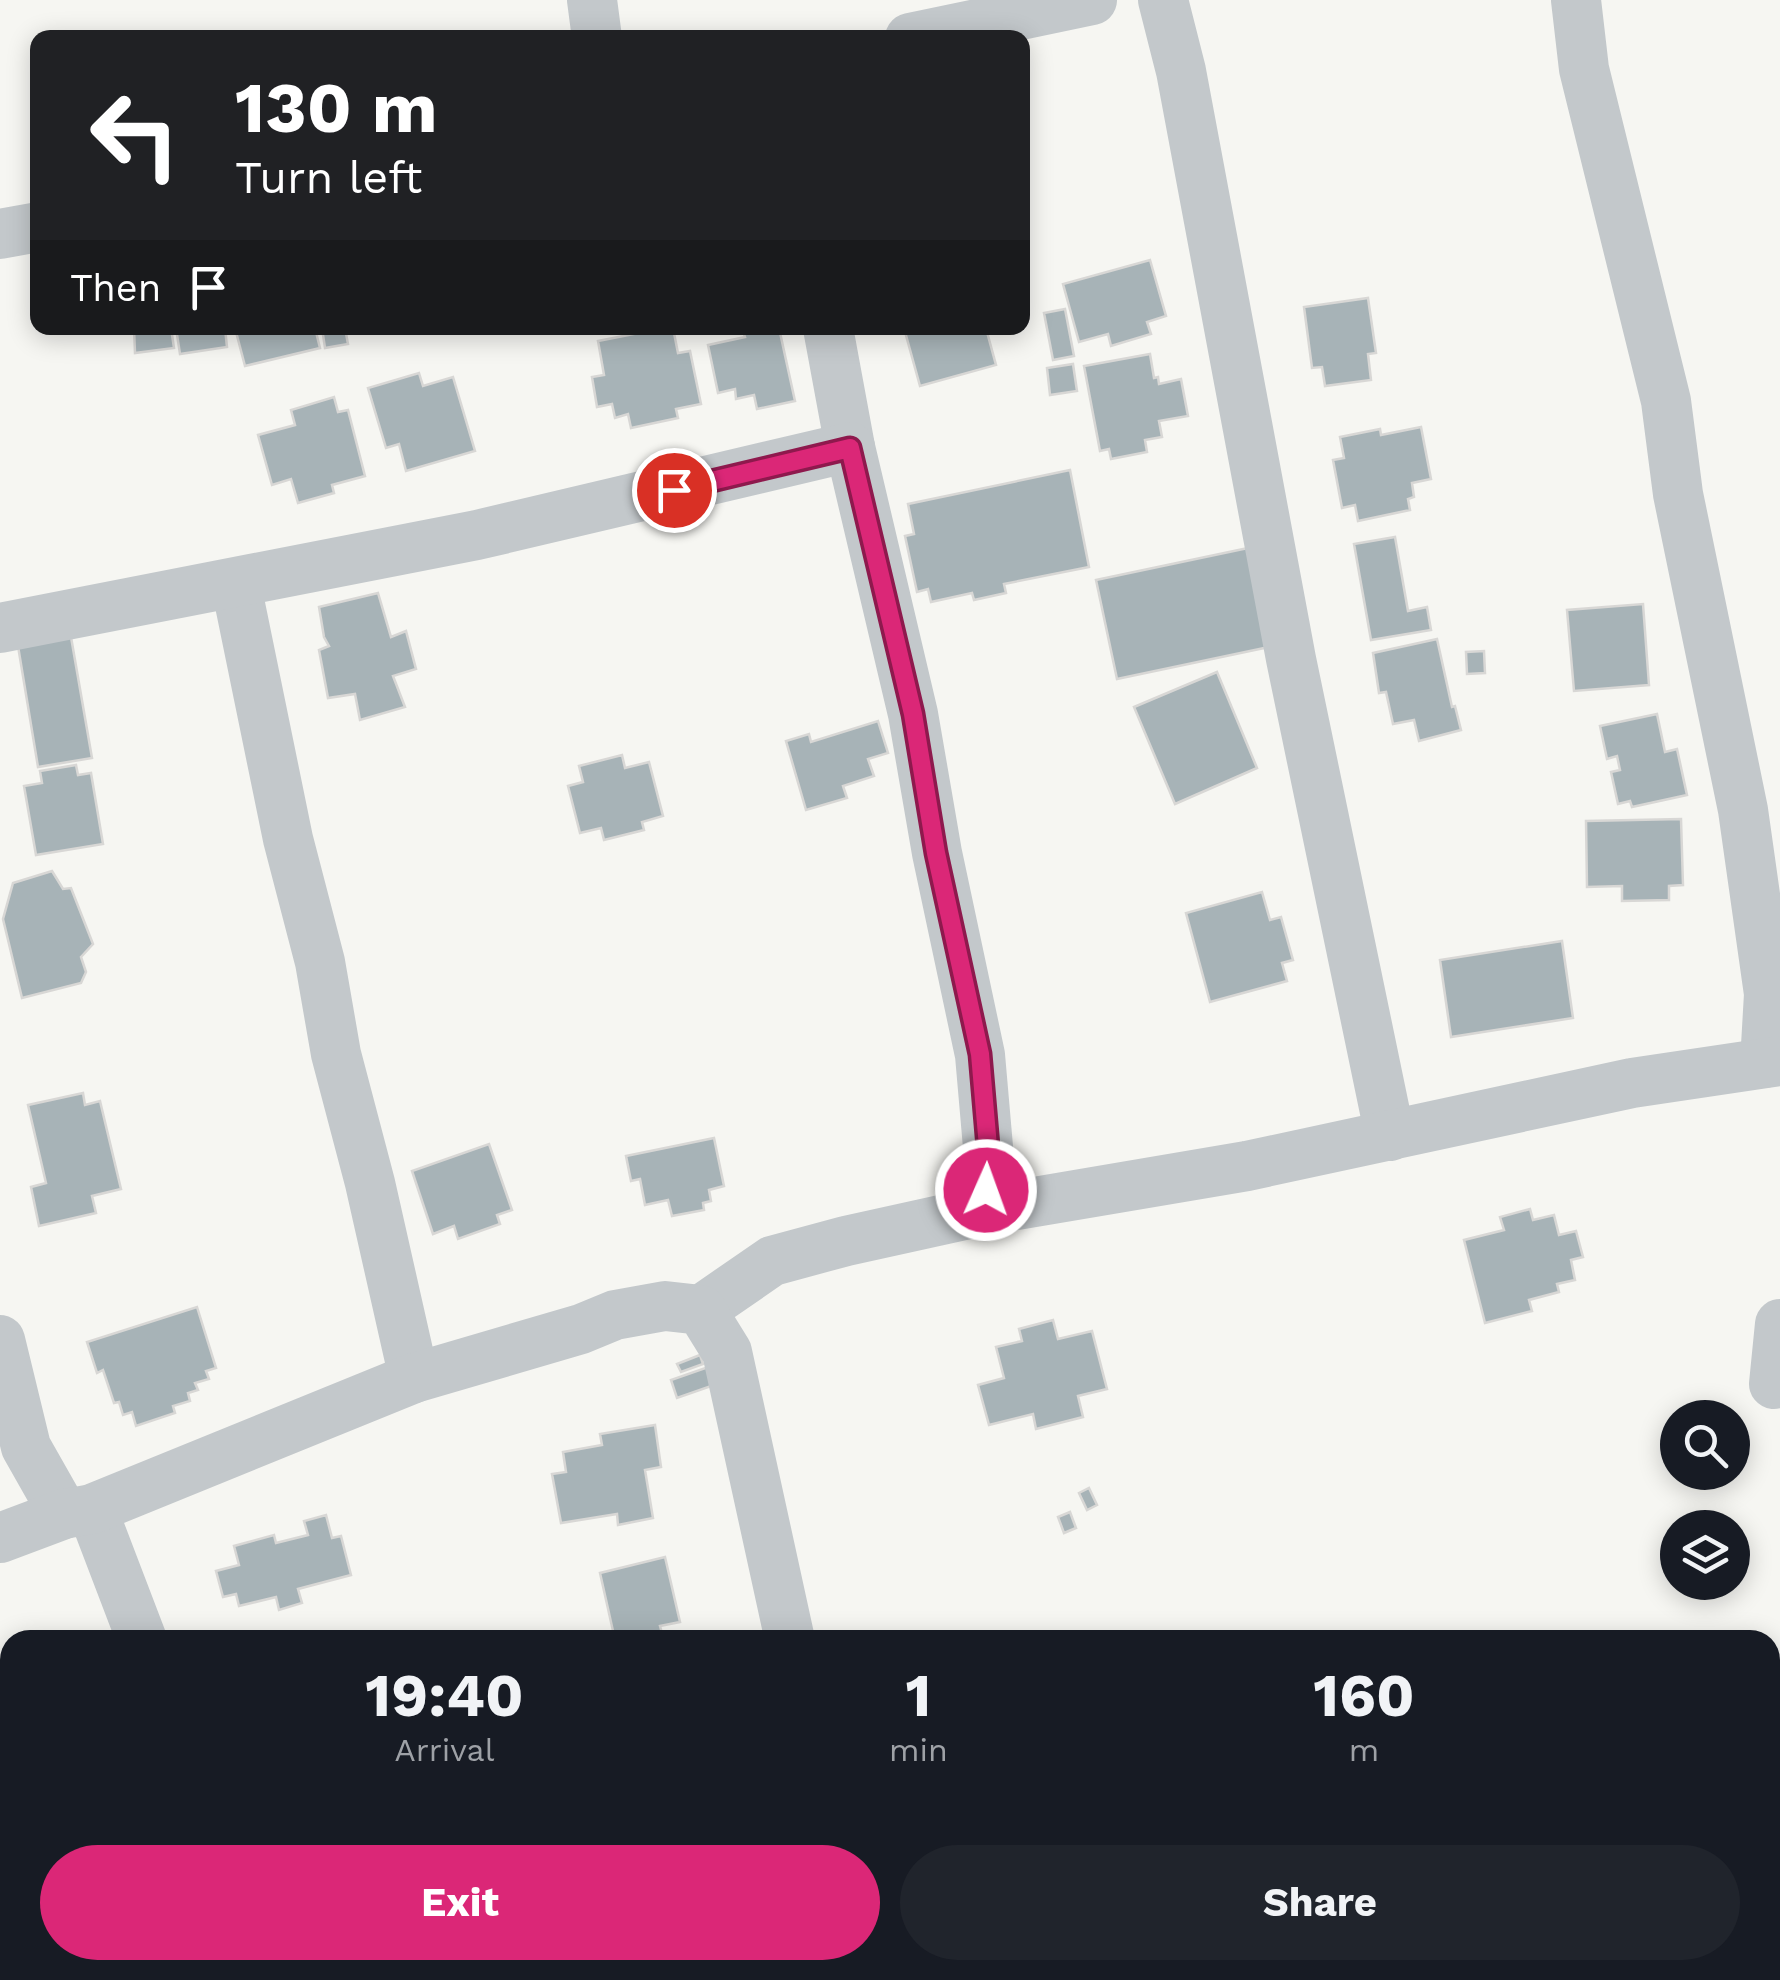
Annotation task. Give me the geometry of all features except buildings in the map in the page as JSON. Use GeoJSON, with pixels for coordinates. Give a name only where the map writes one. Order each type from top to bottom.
{"type":"FeatureCollection","features":[{"type":"Feature","properties":{"kind":"street"},"geometry":{"type":"LineString","coordinates":[[592,0],[596,30]]}},
{"type":"Feature","properties":{"kind":"street"},"geometry":{"type":"LineString","coordinates":[[948,30],[1092,0]]}},
{"type":"Feature","properties":{"kind":"street"},"geometry":{"type":"LineString","coordinates":[[1163,0],[1181,70],[1291,659],[1390,1136]]}},
{"type":"Feature","properties":{"kind":"street"},"geometry":{"type":"LineString","coordinates":[[0,1538],[78,1512],[414,1378],[615,1315],[665,1306],[701,1310],[772,1262],[846,1241],[982,1212],[1247,1166],[1632,1083],[1773,1062],[1769,994],[1744,810],[1678,494],[1666,401],[1584,70],[1576,0]]}},
{"type":"Feature","properties":{"kind":"street"},"geometry":{"type":"LineString","coordinates":[[0,234],[30,229]]}},
{"type":"Feature","properties":{"kind":"street"},"geometry":{"type":"LineString","coordinates":[[829,335],[850,448],[913,714],[936,853],[980,1054],[990,1170],[982,1212]]}},
{"type":"Feature","properties":{"kind":"street"},"geometry":{"type":"LineString","coordinates":[[0,628],[478,535],[850,448]]}},
{"type":"Feature","properties":{"kind":"street"},"geometry":{"type":"LineString","coordinates":[[236,584],[288,839],[320,962],[336,1054],[414,1378]]}},
{"type":"Feature","properties":{"kind":"street"},"geometry":{"type":"LineString","coordinates":[[701,1310],[727,1352],[788,1630]]}},
{"type":"Feature","properties":{"kind":"street"},"geometry":{"type":"LineString","coordinates":[[1774,1384],[1780,1324]]}},
{"type":"Feature","properties":{"kind":"street"},"geometry":{"type":"LineString","coordinates":[[0,1340],[26,1447],[78,1512],[137,1630]]}},
{"type":"Feature","properties":{"kind":"route"},"geometry":{"type":"LineString","coordinates":[[674,490],[850,448],[913,714],[936,853],[980,1054],[990,1170],[986,1190]]}}]}
